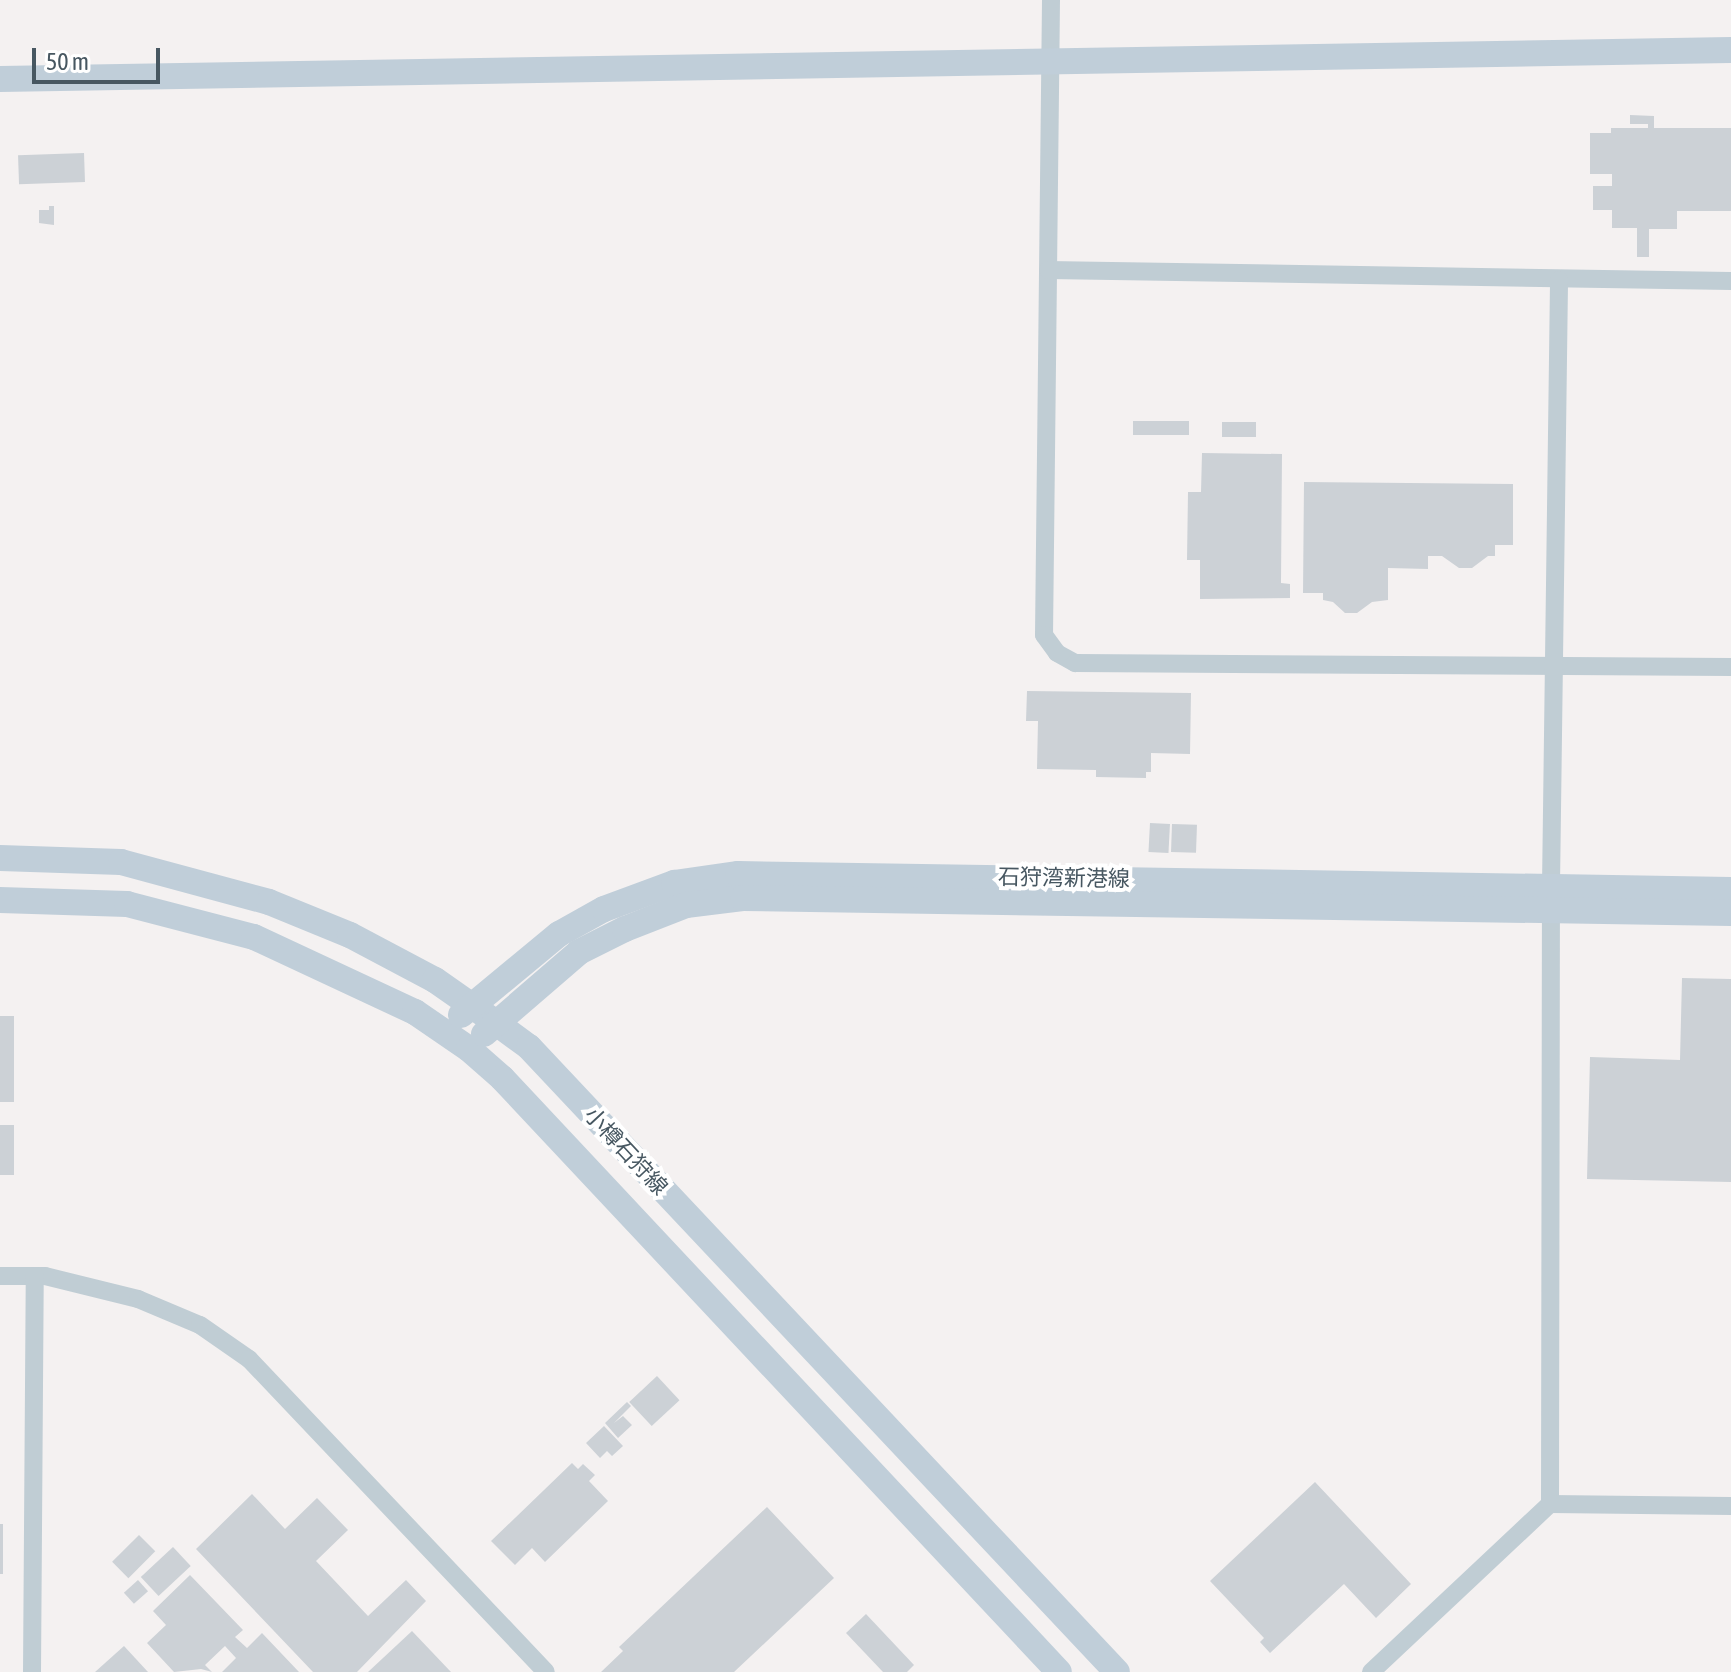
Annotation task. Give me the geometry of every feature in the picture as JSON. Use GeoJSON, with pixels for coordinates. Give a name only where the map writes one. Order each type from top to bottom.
{"type":"FeatureCollection","features":[{"type":"Feature","properties":{"kind":"main road"},"geometry":{"type":"LineString","coordinates":[[0,79],[1050,58],[1731,50]]}},
{"type":"Feature","properties":{"kind":"main road","name":"小樽石狩線"},"geometry":{"type":"LineString","coordinates":[[0,858],[121,862],[269,902],[350,935],[435,980],[495,1022],[529,1047],[1117,1672]]}},
{"type":"Feature","properties":{"kind":"main road","name":"石狩湾新港線"},"geometry":{"type":"LineString","coordinates":[[444,1032],[471,1005],[559,934],[604,909],[674,883],[738,874],[1552,898],[1731,913]]}},
{"type":"Feature","properties":{"kind":"main road","name":"石狩湾新港線"},"geometry":{"type":"LineString","coordinates":[[469,1049],[495,1022],[579,952],[625,929],[686,905],[743,898],[1552,898],[1731,890]]}},
{"type":"Feature","properties":{"kind":"main road","name":"小樽石狩線"},"geometry":{"type":"LineString","coordinates":[[0,900],[127,904],[254,937],[415,1012],[469,1049],[502,1078],[1059,1672]]}},
{"type":"Feature","properties":{"kind":"street"},"geometry":{"type":"LineString","coordinates":[[1051,0],[1044,635],[1063,659],[1075,663],[1731,667]]}},
{"type":"Feature","properties":{"kind":"street"},"geometry":{"type":"LineString","coordinates":[[1048,270],[1731,281]]}},
{"type":"Feature","properties":{"kind":"street"},"geometry":{"type":"LineString","coordinates":[[1550,1504],[1552,898],[1559,280]]}},
{"type":"Feature","properties":{"kind":"street"},"geometry":{"type":"LineString","coordinates":[[0,1276],[35,1276],[111,1291],[172,1311],[249,1359],[546,1672]]}},
{"type":"Feature","properties":{"kind":"street"},"geometry":{"type":"LineString","coordinates":[[32,1672],[35,1276]]}},
{"type":"Feature","properties":{"kind":"street"},"geometry":{"type":"LineString","coordinates":[[1371,1672],[1550,1504],[1731,1506]]}},
{"type":"Feature","properties":{"kind":"building"},"geometry":{"type":"Polygon","coordinates":[[[1630,115],[1654,116],[1654,128],[1731,128],[1731,211],[1677,211],[1677,229],[1649,229],[1649,257],[1637,257],[1637,228],[1612,228],[1612,210],[1593,210],[1593,186],[1612,186],[1612,174],[1590,174],[1590,133],[1611,133],[1611,128],[1648,128],[1648,124],[1630,124],[1630,115]]]}},
{"type":"Feature","properties":{"kind":"building"},"geometry":{"type":"Polygon","coordinates":[[[84,153],[85,182],[19,184],[18,155],[84,153]]]}},
{"type":"Feature","properties":{"kind":"building"},"geometry":{"type":"Polygon","coordinates":[[[49,206],[54,206],[54,225],[39,223],[39,210],[49,210],[49,206]]]}},
{"type":"Feature","properties":{"kind":"building"},"geometry":{"type":"Polygon","coordinates":[[[1133,421],[1189,421],[1189,435],[1133,435],[1133,421]]]}},
{"type":"Feature","properties":{"kind":"building"},"geometry":{"type":"Polygon","coordinates":[[[1222,422],[1256,422],[1256,437],[1222,437],[1222,422]]]}},
{"type":"Feature","properties":{"kind":"building"},"geometry":{"type":"Polygon","coordinates":[[[1202,453],[1282,454],[1281,583],[1290,584],[1290,598],[1200,599],[1200,560],[1187,560],[1188,492],[1201,492],[1202,453]]]}},
{"type":"Feature","properties":{"kind":"building"},"geometry":{"type":"Polygon","coordinates":[[[1304,482],[1513,484],[1513,545],[1495,545],[1495,556],[1488,556],[1472,568],[1459,568],[1442,556],[1428,556],[1428,569],[1388,568],[1388,600],[1372,602],[1357,613],[1345,613],[1333,602],[1323,600],[1323,593],[1303,593],[1304,482]]]}},
{"type":"Feature","properties":{"kind":"building"},"geometry":{"type":"Polygon","coordinates":[[[1027,691],[1191,693],[1190,754],[1151,753],[1151,772],[1146,772],[1146,778],[1096,777],[1096,770],[1037,769],[1038,721],[1026,721],[1027,691]]]}},
{"type":"Feature","properties":{"kind":"building"},"geometry":{"type":"Polygon","coordinates":[[[1150,823],[1170,824],[1168,853],[1148,852],[1150,823]]]}},
{"type":"Feature","properties":{"kind":"building"},"geometry":{"type":"Polygon","coordinates":[[[1172,824],[1197,825],[1196,853],[1171,852],[1172,824]]]}},
{"type":"Feature","properties":{"kind":"building"},"geometry":{"type":"Polygon","coordinates":[[[1682,978],[1731,979],[1731,1182],[1587,1179],[1590,1057],[1680,1060],[1682,978]]]}},
{"type":"Feature","properties":{"kind":"building"},"geometry":{"type":"Polygon","coordinates":[[[0,1016],[14,1016],[14,1102],[0,1102],[0,1016]]]}},
{"type":"Feature","properties":{"kind":"building"},"geometry":{"type":"Polygon","coordinates":[[[0,1125],[14,1125],[14,1175],[0,1175],[0,1125]]]}},
{"type":"Feature","properties":{"kind":"building"},"geometry":{"type":"Polygon","coordinates":[[[657,1376],[680,1400],[652,1426],[629,1402],[657,1376]]]}},
{"type":"Feature","properties":{"kind":"building"},"geometry":{"type":"Polygon","coordinates":[[[627,1402],[631,1406],[614,1423],[623,1416],[632,1425],[618,1438],[605,1423],[627,1402]]]}},
{"type":"Feature","properties":{"kind":"building"},"geometry":{"type":"Polygon","coordinates":[[[604,1426],[623,1446],[612,1456],[607,1451],[600,1458],[586,1443],[604,1426]]]}},
{"type":"Feature","properties":{"kind":"building"},"geometry":{"type":"Polygon","coordinates":[[[572,1463],[578,1469],[583,1464],[595,1475],[589,1481],[608,1501],[545,1562],[532,1548],[515,1565],[491,1541],[572,1463]]]}},
{"type":"Feature","properties":{"kind":"building"},"geometry":{"type":"Polygon","coordinates":[[[1315,1482],[1411,1584],[1376,1618],[1344,1584],[1270,1653],[1260,1642],[1264,1638],[1210,1581],[1315,1482]]]}},
{"type":"Feature","properties":{"kind":"building"},"geometry":{"type":"Polygon","coordinates":[[[252,1494],[285,1529],[317,1498],[348,1530],[316,1561],[368,1616],[406,1580],[426,1601],[357,1672],[313,1672],[196,1549],[252,1494]]]}},
{"type":"Feature","properties":{"kind":"building"},"geometry":{"type":"Polygon","coordinates":[[[767,1507],[834,1578],[734,1672],[601,1672],[623,1651],[619,1647],[767,1507]]]}},
{"type":"Feature","properties":{"kind":"building"},"geometry":{"type":"Polygon","coordinates":[[[0,1524],[3,1524],[3,1574],[0,1574],[0,1524]]]}},
{"type":"Feature","properties":{"kind":"building"},"geometry":{"type":"Polygon","coordinates":[[[139,1535],[155,1551],[128,1578],[112,1562],[139,1535]]]}},
{"type":"Feature","properties":{"kind":"building"},"geometry":{"type":"Polygon","coordinates":[[[173,1547],[191,1566],[159,1596],[141,1577],[173,1547]]]}},
{"type":"Feature","properties":{"kind":"building"},"geometry":{"type":"Polygon","coordinates":[[[190,1575],[243,1630],[235,1637],[247,1648],[262,1633],[299,1672],[222,1672],[236,1658],[225,1646],[205,1665],[212,1672],[201,1669],[174,1672],[147,1643],[166,1625],[153,1611],[190,1575]]]}},
{"type":"Feature","properties":{"kind":"building"},"geometry":{"type":"Polygon","coordinates":[[[138,1580],[148,1591],[134,1604],[124,1593],[138,1580]]]}},
{"type":"Feature","properties":{"kind":"building"},"geometry":{"type":"Polygon","coordinates":[[[866,1614],[914,1665],[907,1672],[883,1672],[846,1633],[866,1614]]]}},
{"type":"Feature","properties":{"kind":"building"},"geometry":{"type":"Polygon","coordinates":[[[412,1631],[451,1672],[368,1672],[412,1631]]]}},
{"type":"Feature","properties":{"kind":"building"},"geometry":{"type":"Polygon","coordinates":[[[124,1646],[148,1672],[95,1672],[124,1646]]]}}]}
